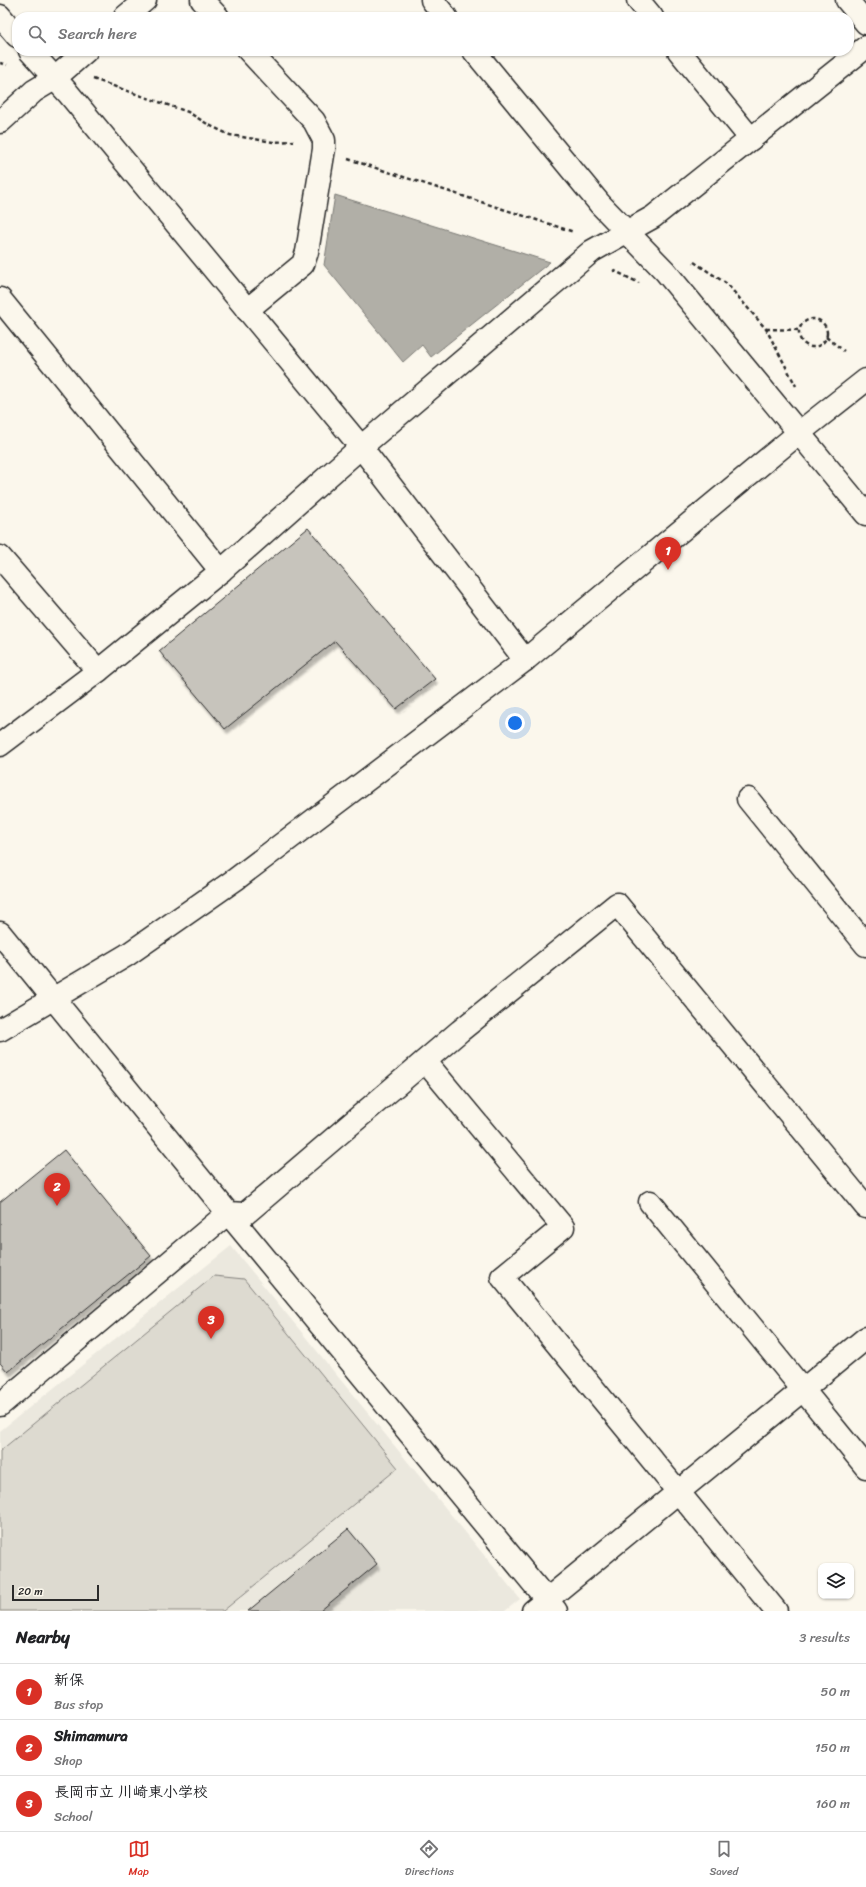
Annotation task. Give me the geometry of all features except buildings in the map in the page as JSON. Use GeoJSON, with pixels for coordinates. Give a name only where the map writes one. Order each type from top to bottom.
{"type":"FeatureCollection","features":[{"type":"Feature","properties":{"kind":"street"},"geometry":{"type":"LineString","coordinates":[[131,12],[145,0]]}},
{"type":"Feature","properties":{"kind":"street"},"geometry":{"type":"LineString","coordinates":[[202,0],[213,12]]}},
{"type":"Feature","properties":{"kind":"street"},"geometry":{"type":"LineString","coordinates":[[432,0],[442,12]]}},
{"type":"Feature","properties":{"kind":"street"},"geometry":{"type":"LineString","coordinates":[[638,0],[648,12]]}},
{"type":"Feature","properties":{"kind":"street"},"geometry":{"type":"LineString","coordinates":[[847,0],[866,23]]}},
{"type":"Feature","properties":{"kind":"street"},"geometry":{"type":"LineString","coordinates":[[0,16],[12,30]]}},
{"type":"Feature","properties":{"kind":"street"},"geometry":{"type":"LineString","coordinates":[[0,745],[98,671],[221,571],[361,447],[592,250],[653,217],[866,47]]}},
{"type":"Feature","properties":{"kind":"street"},"geometry":{"type":"LineString","coordinates":[[34,56],[68,93],[361,447],[525,660]]}},
{"type":"Feature","properties":{"kind":"street"},"geometry":{"type":"LineString","coordinates":[[0,122],[34,91],[54,79],[80,56]]}},
{"type":"Feature","properties":{"kind":"street"},"geometry":{"type":"LineString","coordinates":[[247,310],[303,264],[307,252],[324,149],[324,140],[314,121],[254,56]]}},
{"type":"Feature","properties":{"kind":"street"},"geometry":{"type":"LineString","coordinates":[[478,56],[600,204],[665,271],[800,432],[866,514]]}},
{"type":"Feature","properties":{"kind":"street"},"geometry":{"type":"LineString","coordinates":[[683,56],[751,139]]}},
{"type":"Feature","properties":{"kind":"street"},"geometry":{"type":"LineString","coordinates":[[0,299],[221,571]]}},
{"type":"Feature","properties":{"kind":"street"},"geometry":{"type":"LineString","coordinates":[[0,1030],[127,955],[236,879],[525,660],[800,432],[866,380]]}},
{"type":"Feature","properties":{"kind":"street"},"geometry":{"type":"LineString","coordinates":[[0,557],[98,671]]}},
{"type":"Feature","properties":{"kind":"street"},"geometry":{"type":"LineString","coordinates":[[748,799],[866,945]]}},
{"type":"Feature","properties":{"kind":"street"},"geometry":{"type":"LineString","coordinates":[[0,1405],[228,1214],[245,1214],[425,1061],[617,904],[866,1207]]}},
{"type":"Feature","properties":{"kind":"street"},"geometry":{"type":"LineString","coordinates":[[0,933],[545,1607],[677,1492],[866,1338]]}},
{"type":"Feature","properties":{"kind":"street"},"geometry":{"type":"LineString","coordinates":[[425,1061],[563,1227],[502,1276],[677,1492],[776,1611]]}},
{"type":"Feature","properties":{"kind":"street"},"geometry":{"type":"LineString","coordinates":[[650,1202],[866,1467]]}},
{"type":"Feature","properties":{"kind":"path"},"geometry":{"type":"LineString","coordinates":[[93,78],[188,112],[209,125],[230,134],[273,142],[297,141]]}},
{"type":"Feature","properties":{"kind":"path"},"geometry":{"type":"LineString","coordinates":[[347,158],[574,232]]}},
{"type":"Feature","properties":{"kind":"path"},"geometry":{"type":"LineString","coordinates":[[690,260],[727,284],[766,329],[796,387]]}},
{"type":"Feature","properties":{"kind":"path"},"geometry":{"type":"LineString","coordinates":[[607,266],[641,284]]}},
{"type":"Feature","properties":{"kind":"path"},"geometry":{"type":"LineString","coordinates":[[808,320],[821,321],[826,328],[826,337],[821,344],[817,346],[808,346],[801,340],[799,330],[804,322],[808,320]]}},
{"type":"Feature","properties":{"kind":"path"},"geometry":{"type":"LineString","coordinates":[[766,329],[799,330]]}},
{"type":"Feature","properties":{"kind":"path"},"geometry":{"type":"LineString","coordinates":[[826,337],[844,352]]}},
{"type":"Feature","properties":{"kind":"shaded area"},"geometry":{"type":"Polygon","coordinates":[[[335,195],[550,262],[431,357],[422,345],[403,362],[324,265],[335,195]]]}},
{"type":"Feature","properties":{"kind":"shaded area"},"geometry":{"type":"Polygon","coordinates":[[[231,1246],[520,1599],[505,1611],[0,1611],[0,1431],[231,1246]]]}},
{"type":"Feature","properties":{"kind":"shaded area"},"geometry":{"type":"Polygon","coordinates":[[[214,1276],[244,1279],[398,1468],[223,1611],[0,1611],[0,1451],[214,1276]]]}},
{"type":"Feature","properties":{"kind":"place","name":"新保"},"geometry":{"type":"Point","coordinates":[668,570]}},
{"type":"Feature","properties":{"kind":"place","name":"Shimamura"},"geometry":{"type":"Point","coordinates":[57,1206]}},
{"type":"Feature","properties":{"kind":"place","name":"長岡市立 川崎東小学校"},"geometry":{"type":"Point","coordinates":[211,1339]}}]}
